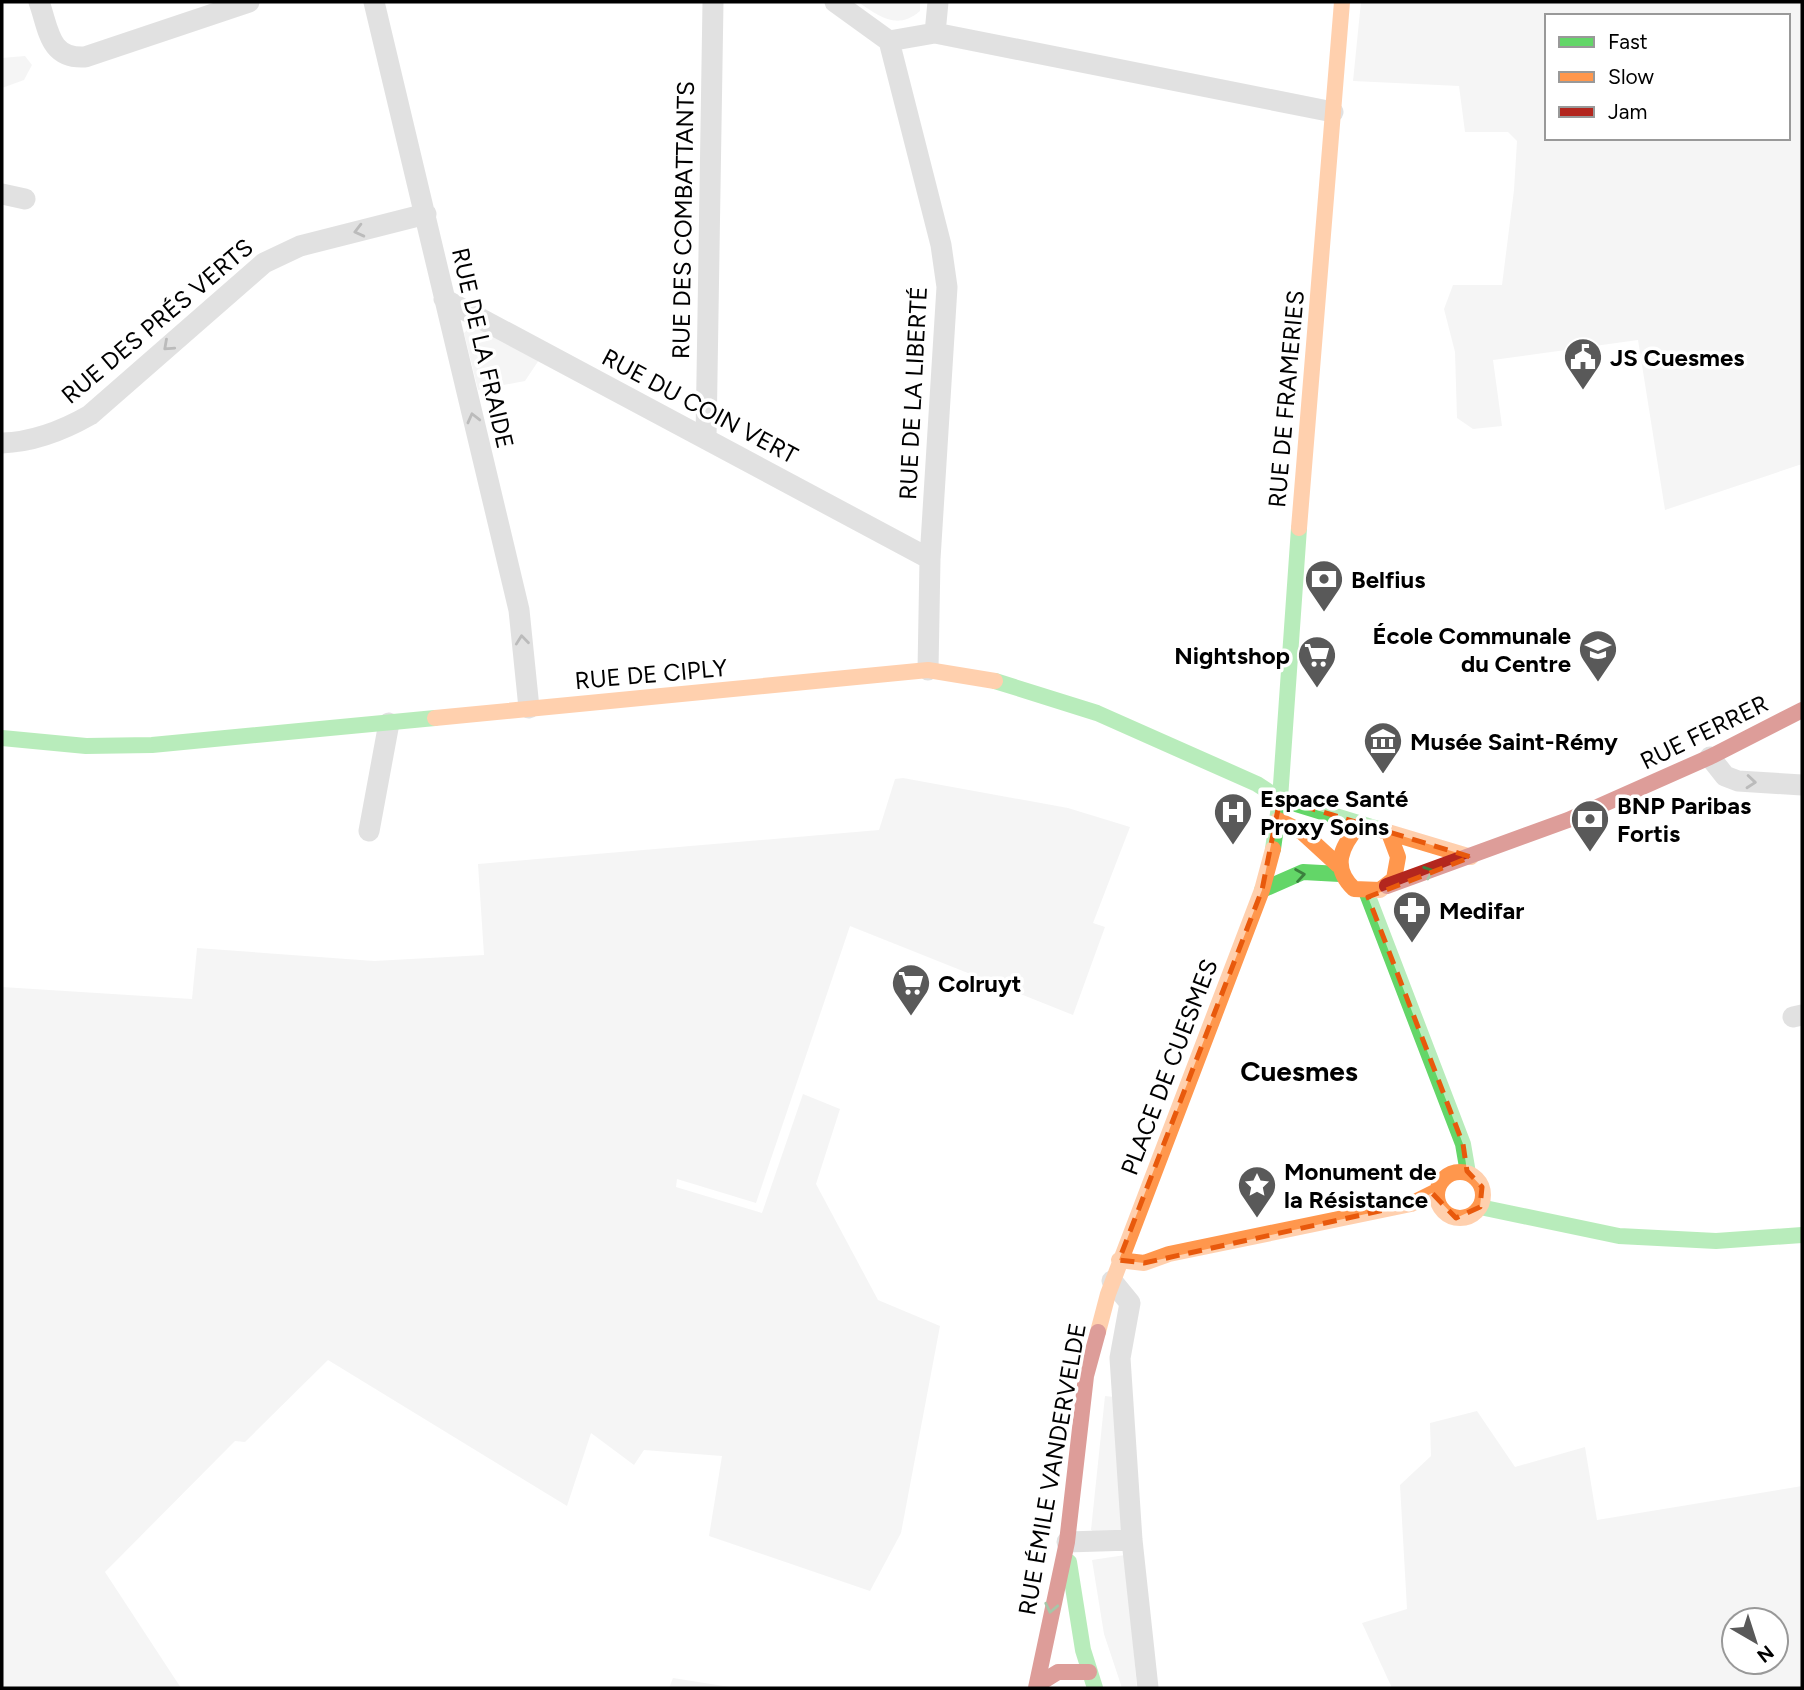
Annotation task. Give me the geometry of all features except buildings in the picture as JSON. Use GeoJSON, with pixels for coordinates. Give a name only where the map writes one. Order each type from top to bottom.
{"type":"FeatureCollection","features":[{"type":"Feature","properties":{"kind":"street"},"geometry":{"type":"LineString","coordinates":[[39,2],[52,40],[61,54],[73,58],[85,57],[249,2]]}},
{"type":"Feature","properties":{"kind":"street","name":"RUE DE LA FRAIDE"},"geometry":{"type":"LineString","coordinates":[[374,2],[519,610],[529,708]]}},
{"type":"Feature","properties":{"kind":"street","name":"RUE DES COMBATTANTS"},"geometry":{"type":"LineString","coordinates":[[706,439],[713,2]]}},
{"type":"Feature","properties":{"kind":"street"},"geometry":{"type":"LineString","coordinates":[[835,2],[889,41],[935,33],[1333,112]]}},
{"type":"Feature","properties":{"kind":"street"},"geometry":{"type":"LineString","coordinates":[[935,33],[937,2]]}},
{"type":"Feature","properties":{"kind":"street","name":"RUE DE FRAMERIES"},"geometry":{"type":"LineString","coordinates":[[1280,799],[1307,417],[1342,2]]}},
{"type":"Feature","properties":{"kind":"street","name":"RUE DE LA LIBERTÉ"},"geometry":{"type":"LineString","coordinates":[[889,41],[941,245],[947,287],[930,559],[928,670]]}},
{"type":"Feature","properties":{"kind":"street"},"geometry":{"type":"LineString","coordinates":[[2,194],[24,199]]}},
{"type":"Feature","properties":{"kind":"street","name":"RUE DES PRÉS VERTS"},"geometry":{"type":"LineString","coordinates":[[2,443],[32,440],[70,427],[90,415],[264,263],[300,246],[426,214]]}},
{"type":"Feature","properties":{"kind":"street","name":"RUE DU COIN VERT"},"geometry":{"type":"LineString","coordinates":[[444,299],[930,559]]}},
{"type":"Feature","properties":{"kind":"street","name":"RUE DE CIPLY"},"geometry":{"type":"LineString","coordinates":[[2,738],[86,746],[152,746],[928,670],[984,677],[1046,693],[1257,784],[1280,799]]}},
{"type":"Feature","properties":{"kind":"street","name":"RUE FERRER"},"geometry":{"type":"LineString","coordinates":[[1387,886],[1568,820],[1710,757],[1802,710]]}},
{"type":"Feature","properties":{"kind":"street"},"geometry":{"type":"LineString","coordinates":[[369,831],[389,723]]}},
{"type":"Feature","properties":{"kind":"street"},"geometry":{"type":"LineString","coordinates":[[1710,757],[1725,776],[1738,780],[1802,785]]}},
{"type":"Feature","properties":{"kind":"street"},"geometry":{"type":"LineString","coordinates":[[1280,799],[1471,857]]}},
{"type":"Feature","properties":{"kind":"street","name":"PLACE DE CUESMES"},"geometry":{"type":"LineString","coordinates":[[1116,1270],[1262,890],[1278,820],[1280,799]]}},
{"type":"Feature","properties":{"kind":"street"},"geometry":{"type":"LineString","coordinates":[[1278,820],[1303,832],[1339,869],[1354,889],[1366,891],[1387,886],[1395,879],[1400,864],[1399,853],[1390,833]]}},
{"type":"Feature","properties":{"kind":"street"},"geometry":{"type":"LineString","coordinates":[[1339,869],[1344,842],[1359,825]]}},
{"type":"Feature","properties":{"kind":"street"},"geometry":{"type":"LineString","coordinates":[[1262,890],[1303,872],[1339,869]]}},
{"type":"Feature","properties":{"kind":"street"},"geometry":{"type":"LineString","coordinates":[[1366,891],[1463,1144],[1468,1173],[1482,1187],[1480,1207]]}},
{"type":"Feature","properties":{"kind":"street"},"geometry":{"type":"LineString","coordinates":[[1148,1688],[1132,1540],[1120,1358],[1130,1303],[1116,1270],[1169,1254],[1411,1204],[1437,1191],[1445,1177],[1453,1173],[1468,1173]]}},
{"type":"Feature","properties":{"kind":"street"},"geometry":{"type":"LineString","coordinates":[[1437,1191],[1441,1209],[1447,1215],[1464,1218],[1480,1207],[1619,1236],[1716,1241],[1802,1235]]}},
{"type":"Feature","properties":{"kind":"street"},"geometry":{"type":"LineString","coordinates":[[1411,1204],[1441,1209]]}},
{"type":"Feature","properties":{"kind":"street"},"geometry":{"type":"LineString","coordinates":[[1130,1228],[1169,1254]]}},
{"type":"Feature","properties":{"kind":"street","name":"RUE ÉMILE VANDERVELDE"},"geometry":{"type":"LineString","coordinates":[[1036,1687],[1068,1542],[1086,1376],[1116,1270]]}},
{"type":"Feature","properties":{"kind":"street"},"geometry":{"type":"LineString","coordinates":[[1096,1688],[1089,1672],[1074,1603],[1068,1542],[1132,1540]]}},
{"type":"Feature","properties":{"kind":"street"},"geometry":{"type":"LineString","coordinates":[[1036,1687],[1058,1672],[1089,1672]]}},
{"type":"Feature","properties":{"kind":"street"},"geometry":{"type":"LineString","coordinates":[[1076,1688],[1089,1672]]}},
{"type":"Feature","properties":{"kind":"highlighted area"},"geometry":{"type":"Polygon","coordinates":[[[1280,799],[1471,857],[1368,897],[1463,1144],[1467,1171],[1482,1187],[1480,1207],[1456,1218],[1432,1193],[1411,1204],[1144,1263],[1119,1260],[1262,890],[1280,799]]]}},
{"type":"Feature","properties":{"kind":"shaded area"},"geometry":{"type":"Polygon","coordinates":[[[858,2],[920,2],[920,11],[912,17],[896,21],[881,16],[858,2]]]}},
{"type":"Feature","properties":{"kind":"shaded area"},"geometry":{"type":"Polygon","coordinates":[[[1361,2],[1802,2],[1802,464],[1665,510],[1638,340],[1493,360],[1502,426],[1473,429],[1457,418],[1455,352],[1444,309],[1453,285],[1502,285],[1517,141],[1508,132],[1465,132],[1459,86],[1353,81],[1361,2]]]}},
{"type":"Feature","properties":{"kind":"shaded area"},"geometry":{"type":"Polygon","coordinates":[[[25,56],[32,65],[24,80],[2,88],[2,58],[25,56]]]}},
{"type":"Feature","properties":{"kind":"shaded area"},"geometry":{"type":"Polygon","coordinates":[[[474,323],[539,360],[525,381],[478,390],[464,333],[474,323]]]}},
{"type":"Feature","properties":{"kind":"shaded area"},"geometry":{"type":"Polygon","coordinates":[[[903,778],[1068,808],[1130,827],[1093,923],[1105,927],[1073,1015],[850,926],[756,1203],[677,1179],[676,1187],[762,1213],[803,1094],[840,1109],[816,1184],[878,1300],[940,1326],[901,1533],[870,1591],[709,1536],[722,1456],[644,1450],[634,1465],[591,1433],[567,1506],[328,1360],[245,1442],[235,1441],[105,1572],[181,1688],[2,1688],[2,987],[192,999],[197,948],[374,961],[484,955],[478,864],[879,830],[895,779],[903,778]]]}},
{"type":"Feature","properties":{"kind":"shaded area"},"geometry":{"type":"Polygon","coordinates":[[[1105,1396],[1114,1397],[1125,1532],[1091,1530],[1105,1396]]]}},
{"type":"Feature","properties":{"kind":"shaded area"},"geometry":{"type":"Polygon","coordinates":[[[1477,1411],[1515,1467],[1585,1447],[1597,1520],[1802,1486],[1802,1688],[1392,1688],[1362,1623],[1407,1609],[1400,1485],[1431,1456],[1430,1423],[1477,1411]]]}},
{"type":"Feature","properties":{"kind":"shaded area"},"geometry":{"type":"Polygon","coordinates":[[[1125,1555],[1137,1688],[1122,1688],[1104,1634],[1092,1560],[1125,1555]]]}},
{"type":"Feature","properties":{"kind":"shaded area"},"geometry":{"type":"Polygon","coordinates":[[[673,1678],[736,1688],[669,1688],[673,1678]]]}},
{"type":"Feature","properties":{"kind":"traffic: fast"},"geometry":{"type":"LineString","coordinates":[[1273,849],[1280,799],[1299,528]]}},
{"type":"Feature","properties":{"kind":"traffic: fast"},"geometry":{"type":"LineString","coordinates":[[995,681],[1097,713],[1257,784],[1280,799],[1381,830]]}},
{"type":"Feature","properties":{"kind":"traffic: fast"},"geometry":{"type":"LineString","coordinates":[[2,738],[86,746],[152,745],[435,718]]}},
{"type":"Feature","properties":{"kind":"traffic: fast"},"geometry":{"type":"LineString","coordinates":[[1262,890],[1303,872],[1340,874]]}},
{"type":"Feature","properties":{"kind":"traffic: fast"},"geometry":{"type":"LineString","coordinates":[[1366,891],[1463,1144],[1468,1173]]}},
{"type":"Feature","properties":{"kind":"traffic: fast"},"geometry":{"type":"LineString","coordinates":[[1480,1207],[1619,1236],[1716,1241],[1802,1235]]}},
{"type":"Feature","properties":{"kind":"traffic: fast"},"geometry":{"type":"LineString","coordinates":[[1069,1562],[1083,1650],[1095,1688]]}},
{"type":"Feature","properties":{"kind":"traffic: slow"},"geometry":{"type":"LineString","coordinates":[[1299,528],[1342,2]]}},
{"type":"Feature","properties":{"kind":"traffic: slow"},"geometry":{"type":"LineString","coordinates":[[435,718],[928,670],[995,681]]}},
{"type":"Feature","properties":{"kind":"traffic: slow"},"geometry":{"type":"LineString","coordinates":[[1278,820],[1302,832],[1338,865]]}},
{"type":"Feature","properties":{"kind":"traffic: slow"},"geometry":{"type":"LineString","coordinates":[[1359,825],[1347,841],[1341,857],[1343,873],[1354,889],[1380,890],[1394,879],[1398,857],[1389,833]]}},
{"type":"Feature","properties":{"kind":"traffic: slow"},"geometry":{"type":"LineString","coordinates":[[1381,830],[1471,857]]}},
{"type":"Feature","properties":{"kind":"traffic: slow"},"geometry":{"type":"LineString","coordinates":[[1098,1332],[1108,1294],[1262,890],[1273,849]]}},
{"type":"Feature","properties":{"kind":"traffic: slow"},"geometry":{"type":"LineString","coordinates":[[1460,1172],[1476,1179],[1483,1195],[1476,1211],[1460,1218],[1444,1211],[1437,1195],[1444,1179],[1460,1172]]}},
{"type":"Feature","properties":{"kind":"traffic: slow"},"geometry":{"type":"LineString","coordinates":[[1119,1260],[1144,1263],[1169,1254],[1411,1204],[1437,1191]]}},
{"type":"Feature","properties":{"kind":"traffic: jam"},"geometry":{"type":"LineString","coordinates":[[1387,886],[1568,820],[1710,757],[1802,710]]}},
{"type":"Feature","properties":{"kind":"traffic: jam"},"geometry":{"type":"LineString","coordinates":[[1036,1688],[1067,1542],[1086,1376],[1098,1332]]}},
{"type":"Feature","properties":{"kind":"traffic: jam"},"geometry":{"type":"LineString","coordinates":[[1037,1685],[1058,1672],[1089,1672]]}},
{"type":"Feature","properties":{"kind":"place","name":"JS Cuesmes"},"geometry":{"type":"Point","coordinates":[1583,391]}},
{"type":"Feature","properties":{"kind":"place","name":"Belfius"},"geometry":{"type":"Point","coordinates":[1324,613]}},
{"type":"Feature","properties":{"kind":"place","name":"École Communale du Centre"},"geometry":{"type":"Point","coordinates":[1598,683]}},
{"type":"Feature","properties":{"kind":"place","name":"Nightshop"},"geometry":{"type":"Point","coordinates":[1317,689]}},
{"type":"Feature","properties":{"kind":"place","name":"Musée Saint-Rémy"},"geometry":{"type":"Point","coordinates":[1383,775]}},
{"type":"Feature","properties":{"kind":"place","name":"Espace Santé Proxy Soins"},"geometry":{"type":"Point","coordinates":[1233,846]}},
{"type":"Feature","properties":{"kind":"place","name":"BNP Paribas Fortis"},"geometry":{"type":"Point","coordinates":[1590,853]}},
{"type":"Feature","properties":{"kind":"place","name":"Medifar"},"geometry":{"type":"Point","coordinates":[1412,944]}},
{"type":"Feature","properties":{"kind":"place","name":"Colruyt"},"geometry":{"type":"Point","coordinates":[911,1017]}},
{"type":"Feature","properties":{"kind":"place","name":"Monument de la Résistance"},"geometry":{"type":"Point","coordinates":[1257,1219]}},
{"type":"Feature","properties":{"kind":"district","name":"Cuesmes"},"geometry":{"type":"Point","coordinates":[1299,1071]}}]}
